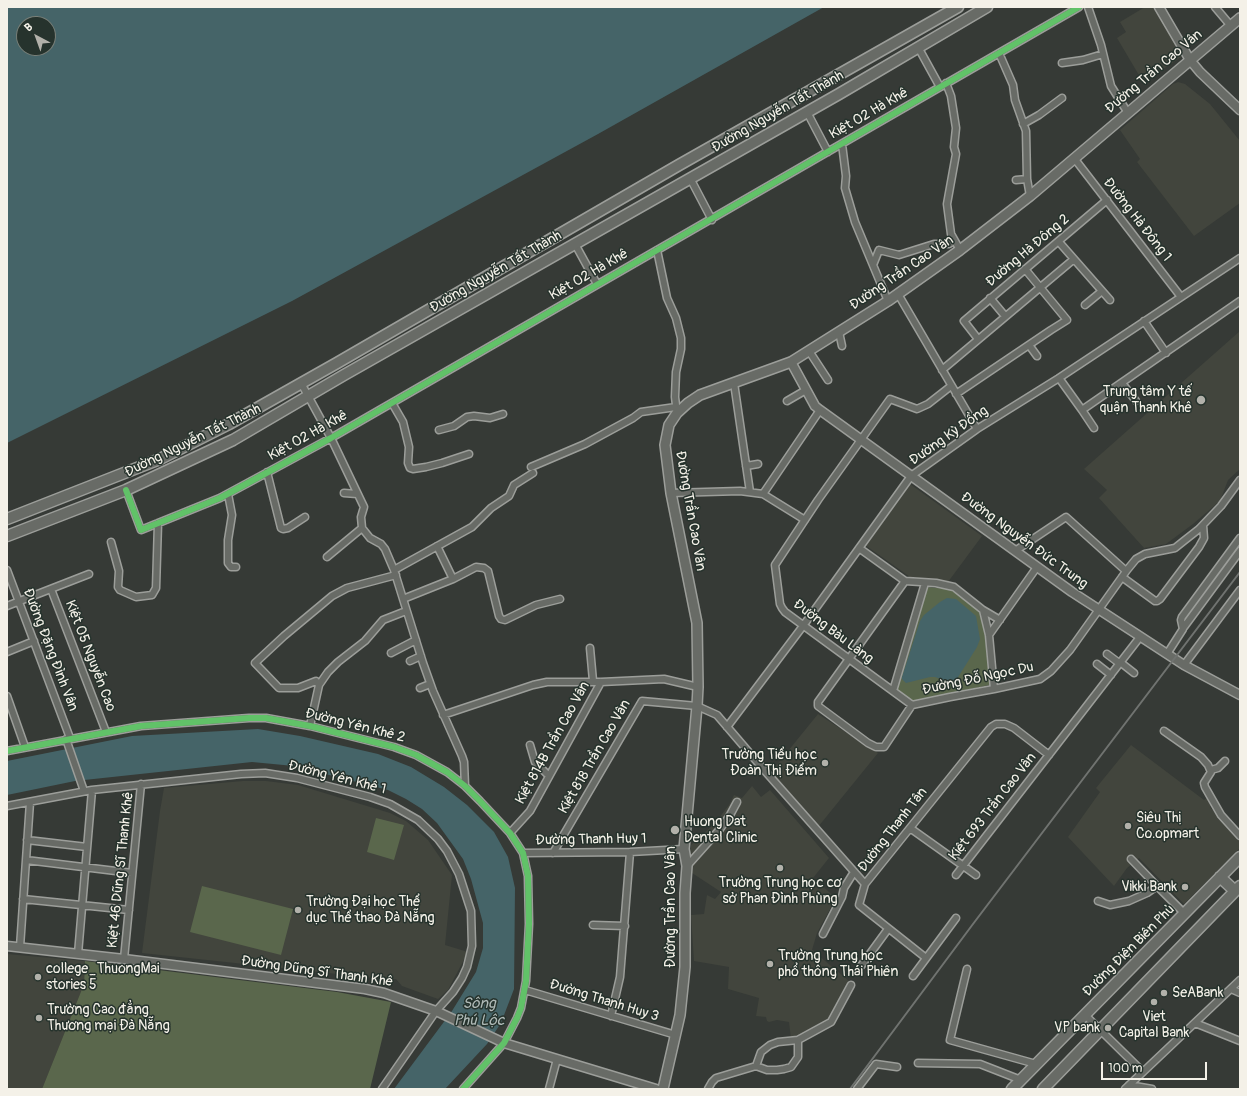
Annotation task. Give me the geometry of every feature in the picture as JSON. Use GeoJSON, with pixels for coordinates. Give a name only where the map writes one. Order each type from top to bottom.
{"type":"FeatureCollection","features":[{"type":"Feature","properties":{"kind":"main road","name":"Đường Nguyễn Tất Thành"},"geometry":{"type":"LineString","coordinates":[[7,519],[160,459],[229,424],[642,186],[958,7]]}},
{"type":"Feature","properties":{"kind":"main road","name":"Đường Nguyễn Tất Thành"},"geometry":{"type":"LineString","coordinates":[[7,536],[126,490],[233,440],[807,112],[987,7]]}},
{"type":"Feature","properties":{"kind":"main road","name":"Đường Trần Cao Vân"},"geometry":{"type":"LineString","coordinates":[[663,1089],[680,1015],[685,967],[685,893],[687,866],[684,849],[698,687],[697,622],[671,493],[665,445],[669,425],[677,410],[700,395],[791,362],[888,301],[960,250],[1030,196],[1240,18]]}},
{"type":"Feature","properties":{"kind":"main road"},"geometry":{"type":"LineString","coordinates":[[842,73],[850,87]]}},
{"type":"Feature","properties":{"kind":"main road"},"geometry":{"type":"LineString","coordinates":[[642,186],[650,201]]}},
{"type":"Feature","properties":{"kind":"main road"},"geometry":{"type":"LineString","coordinates":[[486,276],[494,290]]}},
{"type":"Feature","properties":{"kind":"main road","name":"Đường Điện Biên Phủ"},"geometry":{"type":"LineString","coordinates":[[1012,1089],[1240,857]]}},
{"type":"Feature","properties":{"kind":"main road"},"geometry":{"type":"LineString","coordinates":[[1043,1089],[1237,889],[1220,877]]}},
{"type":"Feature","properties":{"kind":"street","name":"Kiệt 02 Hà Khê"},"geometry":{"type":"LineString","coordinates":[[126,490],[142,530],[228,494],[331,438],[597,284],[712,220],[1079,7]]}},
{"type":"Feature","properties":{"kind":"street"},"geometry":{"type":"LineString","coordinates":[[1088,7],[1103,54],[1111,86],[1128,112]]}},
{"type":"Feature","properties":{"kind":"street"},"geometry":{"type":"LineString","coordinates":[[1159,7],[1190,60],[1200,72],[1240,110]]}},
{"type":"Feature","properties":{"kind":"street"},"geometry":{"type":"LineString","coordinates":[[1215,7],[1231,26]]}},
{"type":"Feature","properties":{"kind":"street"},"geometry":{"type":"LineString","coordinates":[[918,48],[951,96],[956,128],[954,147],[956,154],[947,204],[950,228],[954,242],[960,250]]}},
{"type":"Feature","properties":{"kind":"street"},"geometry":{"type":"LineString","coordinates":[[998,53],[1013,85],[1015,100],[1026,131],[1027,179],[1030,196]]}},
{"type":"Feature","properties":{"kind":"street"},"geometry":{"type":"LineString","coordinates":[[1062,63],[1083,60],[1103,54]]}},
{"type":"Feature","properties":{"kind":"street"},"geometry":{"type":"LineString","coordinates":[[1023,124],[1039,115],[1062,98]]}},
{"type":"Feature","properties":{"kind":"street","name":"Kiệt 02 Hà Khê"},"geometry":{"type":"LineString","coordinates":[[807,112],[828,152]]}},
{"type":"Feature","properties":{"kind":"street"},"geometry":{"type":"LineString","coordinates":[[842,144],[846,176],[845,188],[855,222],[888,301]]}},
{"type":"Feature","properties":{"kind":"street","name":"Đường Hà Đông 1"},"geometry":{"type":"LineString","coordinates":[[1074,158],[1181,297]]}},
{"type":"Feature","properties":{"kind":"street"},"geometry":{"type":"LineString","coordinates":[[690,178],[712,220]]}},
{"type":"Feature","properties":{"kind":"street"},"geometry":{"type":"LineString","coordinates":[[1016,180],[1027,179]]}},
{"type":"Feature","properties":{"kind":"street","name":"Đường Hà Đông 2"},"geometry":{"type":"LineString","coordinates":[[978,339],[964,321],[1107,200]]}},
{"type":"Feature","properties":{"kind":"street"},"geometry":{"type":"LineString","coordinates":[[873,265],[879,250],[898,256],[934,244],[949,244],[954,242]]}},
{"type":"Feature","properties":{"kind":"street"},"geometry":{"type":"LineString","coordinates":[[1059,242],[1110,300]]}},
{"type":"Feature","properties":{"kind":"street","name":"Kiệt 02 Hà Khê"},"geometry":{"type":"LineString","coordinates":[[575,244],[597,284]]}},
{"type":"Feature","properties":{"kind":"street"},"geometry":{"type":"LineString","coordinates":[[319,684],[316,681],[298,688],[279,688],[255,663],[284,636],[326,601],[347,588],[395,573],[437,546],[472,527],[491,508],[509,496],[514,485],[547,459],[565,454],[585,444],[634,418],[641,412],[677,410],[676,372],[682,338],[676,318],[667,298],[657,250]]}},
{"type":"Feature","properties":{"kind":"street"},"geometry":{"type":"LineString","coordinates":[[942,370],[1074,259]]}},
{"type":"Feature","properties":{"kind":"street"},"geometry":{"type":"LineString","coordinates":[[1238,259],[1240,266]]}},
{"type":"Feature","properties":{"kind":"street","name":"Đường Kỳ Đồng"},"geometry":{"type":"LineString","coordinates":[[727,727],[803,626],[912,476],[977,429],[1059,378],[1238,259]]}},
{"type":"Feature","properties":{"kind":"street"},"geometry":{"type":"LineString","coordinates":[[956,394],[1067,320],[1025,270]]}},
{"type":"Feature","properties":{"kind":"street"},"geometry":{"type":"LineString","coordinates":[[1085,305],[1102,291]]}},
{"type":"Feature","properties":{"kind":"street"},"geometry":{"type":"LineString","coordinates":[[898,294],[977,429]]}},
{"type":"Feature","properties":{"kind":"street"},"geometry":{"type":"LineString","coordinates":[[990,298],[1005,316]]}},
{"type":"Feature","properties":{"kind":"street"},"geometry":{"type":"LineString","coordinates":[[1082,410],[1240,301]]}},
{"type":"Feature","properties":{"kind":"street"},"geometry":{"type":"LineString","coordinates":[[1144,321],[1166,353]]}},
{"type":"Feature","properties":{"kind":"street"},"geometry":{"type":"LineString","coordinates":[[840,332],[842,346]]}},
{"type":"Feature","properties":{"kind":"street"},"geometry":{"type":"LineString","coordinates":[[1029,344],[1037,356]]}},
{"type":"Feature","properties":{"kind":"street"},"geometry":{"type":"LineString","coordinates":[[809,351],[828,380]]}},
{"type":"Feature","properties":{"kind":"street","name":"Đường Nguyễn Đức Trung"},"geometry":{"type":"LineString","coordinates":[[791,362],[815,406],[820,410],[1099,610],[1184,665],[1240,695]]}},
{"type":"Feature","properties":{"kind":"street"},"geometry":{"type":"LineString","coordinates":[[1059,378],[1094,428]]}},
{"type":"Feature","properties":{"kind":"street"},"geometry":{"type":"LineString","coordinates":[[301,383],[331,438],[364,507],[361,517],[362,528],[370,538],[385,549],[395,573],[430,684],[464,762],[465,786]]}},
{"type":"Feature","properties":{"kind":"street"},"geometry":{"type":"LineString","coordinates":[[734,383],[750,492]]}},
{"type":"Feature","properties":{"kind":"street"},"geometry":{"type":"LineString","coordinates":[[1122,383],[1136,401]]}},
{"type":"Feature","properties":{"kind":"street","name":"Đường Bàu Làng"},"geometry":{"type":"LineString","coordinates":[[912,705],[803,626],[782,608],[775,570],[777,560],[890,399],[917,410],[928,404],[951,386]]}},
{"type":"Feature","properties":{"kind":"street"},"geometry":{"type":"LineString","coordinates":[[787,401],[806,390]]}},
{"type":"Feature","properties":{"kind":"street"},"geometry":{"type":"LineString","coordinates":[[392,403],[403,422],[409,447],[408,463],[410,468],[414,469],[442,463],[469,454]]}},
{"type":"Feature","properties":{"kind":"street"},"geometry":{"type":"LineString","coordinates":[[763,494],[820,410]]}},
{"type":"Feature","properties":{"kind":"street"},"geometry":{"type":"LineString","coordinates":[[439,430],[454,426],[467,417],[474,416],[490,418],[503,414]]}},
{"type":"Feature","properties":{"kind":"street"},"geometry":{"type":"LineString","coordinates":[[746,466],[758,464]]}},
{"type":"Feature","properties":{"kind":"street"},"geometry":{"type":"LineString","coordinates":[[268,472],[281,528],[288,528],[305,517]]}},
{"type":"Feature","properties":{"kind":"street","name":"Đường Đỗ Ngọc Du"},"geometry":{"type":"LineString","coordinates":[[849,659],[818,702],[818,706],[868,743],[876,747],[884,748],[912,705],[994,689],[1040,678],[1051,671],[1070,650],[1136,559],[1145,554],[1175,548],[1203,525],[1221,506],[1240,480]]}},
{"type":"Feature","properties":{"kind":"street"},"geometry":{"type":"LineString","coordinates":[[671,493],[740,491],[763,494],[805,520]]}},
{"type":"Feature","properties":{"kind":"street"},"geometry":{"type":"LineString","coordinates":[[344,493],[357,494]]}},
{"type":"Feature","properties":{"kind":"street"},"geometry":{"type":"LineString","coordinates":[[228,494],[232,515],[228,540],[228,563],[231,567],[236,567]]}},
{"type":"Feature","properties":{"kind":"street"},"geometry":{"type":"LineString","coordinates":[[1015,551],[1066,517],[1126,571]]}},
{"type":"Feature","properties":{"kind":"street"},"geometry":{"type":"LineString","coordinates":[[111,542],[119,571],[118,587],[120,590],[136,597],[152,595],[156,588],[158,523]]}},
{"type":"Feature","properties":{"kind":"street"},"geometry":{"type":"LineString","coordinates":[[1122,577],[1154,601],[1157,601],[1199,547],[1204,538],[1203,525]]}},
{"type":"Feature","properties":{"kind":"street"},"geometry":{"type":"LineString","coordinates":[[327,557],[362,528]]}},
{"type":"Feature","properties":{"kind":"street"},"geometry":{"type":"LineString","coordinates":[[1184,627],[1181,620],[1182,617],[1240,538]]}},
{"type":"Feature","properties":{"kind":"street"},"geometry":{"type":"LineString","coordinates":[[437,546],[453,579]]}},
{"type":"Feature","properties":{"kind":"street"},"geometry":{"type":"LineString","coordinates":[[859,548],[905,581],[936,583],[954,587],[983,610],[1000,620]]}},
{"type":"Feature","properties":{"kind":"street"},"geometry":{"type":"LineString","coordinates":[[1167,654],[1184,627],[1240,551]]}},
{"type":"Feature","properties":{"kind":"street"},"geometry":{"type":"LineString","coordinates":[[403,599],[453,579],[476,567],[484,568],[488,571],[501,619],[505,620],[536,605],[560,599]]}},
{"type":"Feature","properties":{"kind":"street"},"geometry":{"type":"LineString","coordinates":[[989,635],[1037,567]]}},
{"type":"Feature","properties":{"kind":"street","name":"Đường Đặng Đình Vân"},"geometry":{"type":"LineString","coordinates":[[7,570],[34,641],[84,788]]}},
{"type":"Feature","properties":{"kind":"street"},"geometry":{"type":"LineString","coordinates":[[7,606],[89,574]]}},
{"type":"Feature","properties":{"kind":"street"},"geometry":{"type":"LineString","coordinates":[[849,659],[905,581]]}},
{"type":"Feature","properties":{"kind":"street"},"geometry":{"type":"LineString","coordinates":[[893,691],[925,583]]}},
{"type":"Feature","properties":{"kind":"street","name":"Kiệt 05 Nguyễn Cao"},"geometry":{"type":"LineString","coordinates":[[51,589],[106,732]]}},
{"type":"Feature","properties":{"kind":"street"},"geometry":{"type":"LineString","coordinates":[[1184,665],[1240,590]]}},
{"type":"Feature","properties":{"kind":"street"},"geometry":{"type":"LineString","coordinates":[[983,610],[989,635],[994,689]]}},
{"type":"Feature","properties":{"kind":"street"},"geometry":{"type":"LineString","coordinates":[[310,726],[319,684],[328,672],[364,641],[383,620],[406,611]]}},
{"type":"Feature","properties":{"kind":"street","name":"Kiệt 693 Trần Cao Vân"},"geometry":{"type":"LineString","coordinates":[[956,875],[1140,637]]}},
{"type":"Feature","properties":{"kind":"street"},"geometry":{"type":"LineString","coordinates":[[391,653],[416,640]]}},
{"type":"Feature","properties":{"kind":"street"},"geometry":{"type":"LineString","coordinates":[[7,652],[34,641]]}},
{"type":"Feature","properties":{"kind":"street"},"geometry":{"type":"LineString","coordinates":[[590,648],[593,681]]}},
{"type":"Feature","properties":{"kind":"street"},"geometry":{"type":"LineString","coordinates":[[1107,654],[1134,673]]}},
{"type":"Feature","properties":{"kind":"street"},"geometry":{"type":"LineString","coordinates":[[410,661],[421,656]]}},
{"type":"Feature","properties":{"kind":"street"},"geometry":{"type":"LineString","coordinates":[[1097,664],[1111,675]]}},
{"type":"Feature","properties":{"kind":"street"},"geometry":{"type":"LineString","coordinates":[[443,715],[533,685],[553,682],[601,682],[664,678],[698,687]]}},
{"type":"Feature","properties":{"kind":"street","name":"Kiệt 814B Trần Cao Vân"},"geometry":{"type":"LineString","coordinates":[[510,833],[530,811],[601,682]]}},
{"type":"Feature","properties":{"kind":"street"},"geometry":{"type":"LineString","coordinates":[[420,688],[430,684]]}},
{"type":"Feature","properties":{"kind":"street"},"geometry":{"type":"LineString","coordinates":[[7,696],[25,747]]}},
{"type":"Feature","properties":{"kind":"street","name":"Kiệt 818 Trần Cao Vân"},"geometry":{"type":"LineString","coordinates":[[553,852],[642,701],[697,706]]}},
{"type":"Feature","properties":{"kind":"street","name":"Đường Thanh Tân"},"geometry":{"type":"LineString","coordinates":[[697,706],[717,715],[865,884],[988,730],[996,724],[1005,724],[1014,728],[1050,754]]}},
{"type":"Feature","properties":{"kind":"street","name":"Đường Yên Khê 2"},"geometry":{"type":"LineString","coordinates":[[7,750],[141,726],[249,718],[279,719],[406,751],[437,766],[465,786],[510,833],[523,853],[528,876],[529,924],[525,990],[517,1018],[504,1043],[463,1089]]}},
{"type":"Feature","properties":{"kind":"street"},"geometry":{"type":"LineString","coordinates":[[1164,731],[1201,757],[1208,764],[1211,770]]}},
{"type":"Feature","properties":{"kind":"street"},"geometry":{"type":"LineString","coordinates":[[530,745],[536,762],[549,776]]}},
{"type":"Feature","properties":{"kind":"street"},"geometry":{"type":"LineString","coordinates":[[1225,760],[1218,768],[1211,770],[1204,783],[1221,815],[1240,836]]}},
{"type":"Feature","properties":{"kind":"street","name":"Đường Yên Khê 1"},"geometry":{"type":"LineString","coordinates":[[7,806],[30,802],[84,788],[92,790],[265,773],[297,778],[370,797],[390,804],[418,820],[438,839],[447,851],[459,874],[471,911],[472,946],[467,967],[453,992],[436,1012],[382,1089]]}},
{"type":"Feature","properties":{"kind":"street","name":"Kiệt 46 Dũng Sĩ Thanh Khê"},"geometry":{"type":"LineString","coordinates":[[124,959],[141,784]]}},
{"type":"Feature","properties":{"kind":"street"},"geometry":{"type":"LineString","coordinates":[[78,954],[92,790]]}},
{"type":"Feature","properties":{"kind":"street"},"geometry":{"type":"LineString","coordinates":[[20,947],[30,802]]}},
{"type":"Feature","properties":{"kind":"street"},"geometry":{"type":"LineString","coordinates":[[687,866],[720,829],[737,802]]}},
{"type":"Feature","properties":{"kind":"street"},"geometry":{"type":"LineString","coordinates":[[910,828],[976,875]]}},
{"type":"Feature","properties":{"kind":"street"},"geometry":{"type":"LineString","coordinates":[[27,840],[87,847]]}},
{"type":"Feature","properties":{"kind":"street","name":"Đường Thanh Huy 1"},"geometry":{"type":"LineString","coordinates":[[523,853],[630,852],[684,849]]}},
{"type":"Feature","properties":{"kind":"street"},"geometry":{"type":"LineString","coordinates":[[611,1016],[620,977],[630,852]]}},
{"type":"Feature","properties":{"kind":"street"},"geometry":{"type":"LineString","coordinates":[[1131,859],[1185,914]]}},
{"type":"Feature","properties":{"kind":"street"},"geometry":{"type":"LineString","coordinates":[[26,860],[132,873]]}},
{"type":"Feature","properties":{"kind":"street"},"geometry":{"type":"LineString","coordinates":[[823,934],[842,897],[844,888],[854,872]]}},
{"type":"Feature","properties":{"kind":"street"},"geometry":{"type":"LineString","coordinates":[[865,884],[859,905],[926,958]]}},
{"type":"Feature","properties":{"kind":"street"},"geometry":{"type":"LineString","coordinates":[[1098,900],[1110,905],[1129,901],[1148,893],[1157,886]]}},
{"type":"Feature","properties":{"kind":"street"},"geometry":{"type":"LineString","coordinates":[[23,899],[129,910]]}},
{"type":"Feature","properties":{"kind":"street"},"geometry":{"type":"LineString","coordinates":[[913,976],[956,918]]}},
{"type":"Feature","properties":{"kind":"street"},"geometry":{"type":"LineString","coordinates":[[593,925],[625,926]]}},
{"type":"Feature","properties":{"kind":"street"},"geometry":{"type":"LineString","coordinates":[[861,966],[888,929]]}},
{"type":"Feature","properties":{"kind":"street","name":"Đường Dũng Sĩ Thanh Khê"},"geometry":{"type":"LineString","coordinates":[[7,946],[365,989],[384,993],[446,1016],[504,1043],[557,1059],[636,1086],[656,1089]]}},
{"type":"Feature","properties":{"kind":"street"},"geometry":{"type":"LineString","coordinates":[[967,970],[950,1040],[1036,1064]]}},
{"type":"Feature","properties":{"kind":"street"},"geometry":{"type":"LineString","coordinates":[[1127,1087],[1240,980]]}},
{"type":"Feature","properties":{"kind":"street"},"geometry":{"type":"LineString","coordinates":[[756,1066],[761,1052],[764,1049],[778,1042],[798,1040],[831,1022],[851,985]]}},
{"type":"Feature","properties":{"kind":"street"},"geometry":{"type":"LineString","coordinates":[[1231,989],[1240,994]]}},
{"type":"Feature","properties":{"kind":"street","name":"Đường Thanh Huy 3"},"geometry":{"type":"LineString","coordinates":[[525,990],[676,1035]]}},
{"type":"Feature","properties":{"kind":"street"},"geometry":{"type":"LineString","coordinates":[[1085,1015],[1143,1072]]}},
{"type":"Feature","properties":{"kind":"street"},"geometry":{"type":"LineString","coordinates":[[1195,1023],[1240,1041]]}},
{"type":"Feature","properties":{"kind":"street"},"geometry":{"type":"LineString","coordinates":[[708,1089],[716,1078],[756,1066],[766,1070],[784,1070],[791,1067],[798,1057],[798,1040]]}},
{"type":"Feature","properties":{"kind":"street"},"geometry":{"type":"LineString","coordinates":[[549,1089],[557,1059]]}},
{"type":"Feature","properties":{"kind":"street"},"geometry":{"type":"LineString","coordinates":[[918,1063],[980,1064],[1021,1080]]}},
{"type":"Feature","properties":{"kind":"street"},"geometry":{"type":"LineString","coordinates":[[857,1089],[876,1064],[896,1067]]}},
{"type":"Feature","properties":{"kind":"street"},"geometry":{"type":"LineString","coordinates":[[1127,1087],[1152,1089]]}},
{"type":"Feature","properties":{"kind":"shaded area"},"geometry":{"type":"Polygon","coordinates":[[[1145,7],[1153,7],[1183,56],[1143,82],[1117,38],[1126,32],[1120,22],[1145,7]]]}},
{"type":"Feature","properties":{"kind":"shaded area"},"geometry":{"type":"Polygon","coordinates":[[[1178,82],[1185,84],[1210,104],[1240,141],[1240,203],[1194,236],[1137,162],[1140,159],[1120,130],[1173,84],[1178,82]]]}},
{"type":"Feature","properties":{"kind":"shaded area","name":"Trung tâm Y tế quận Thanh Khê"},"geometry":{"type":"Polygon","coordinates":[[[1240,331],[1240,469],[1228,480],[1220,501],[1193,524],[1166,544],[1144,548],[1099,498],[1107,490],[1084,469],[1240,331]]]}},
{"type":"Feature","properties":{"kind":"shaded area"},"geometry":{"type":"Polygon","coordinates":[[[910,484],[982,536],[948,582],[910,577],[865,545],[910,484]]]}},
{"type":"Feature","properties":{"kind":"shaded area","name":"Trường Tiểu học Đoàn Thị Điểm"},"geometry":{"type":"Polygon","coordinates":[[[818,714],[878,753],[818,827],[771,772],[818,714]]]}},
{"type":"Feature","properties":{"kind":"shaded area"},"geometry":{"type":"Polygon","coordinates":[[[1131,745],[1204,800],[1207,798],[1212,804],[1210,807],[1240,839],[1240,848],[1184,904],[1139,858],[1127,868],[1114,886],[1068,837],[1100,792],[1096,788],[1131,745]]]}},
{"type":"Feature","properties":{"kind":"shaded area","name":"Trường Đại học Thể dục Thể thao Đà Nẵng"},"geometry":{"type":"Polygon","coordinates":[[[243,781],[266,781],[298,785],[390,813],[406,821],[428,840],[452,875],[445,945],[468,952],[448,990],[438,999],[402,986],[396,979],[384,979],[142,953],[164,788],[243,781]]]}},
{"type":"Feature","properties":{"kind":"shaded area"},"geometry":{"type":"Polygon","coordinates":[[[752,786],[761,797],[770,790],[829,858],[813,878],[836,898],[817,933],[812,950],[849,981],[827,1021],[791,1039],[789,1022],[777,1020],[769,1022],[767,1021],[766,1017],[756,1016],[759,998],[728,989],[729,967],[694,961],[691,915],[704,914],[707,895],[715,899],[721,892],[689,871],[691,845],[715,823],[729,805],[734,795],[742,798],[752,786]]]}},
{"type":"Feature","properties":{"kind":"shaded area","name":"Trường Cao đẳng Thương mại Đà Nẵng"},"geometry":{"type":"Polygon","coordinates":[[[7,954],[85,961],[84,984],[42,1089],[7,1089],[7,954]]]}},
{"type":"Feature","properties":{"kind":"green space"},"geometry":{"type":"Polygon","coordinates":[[[925,587],[949,589],[977,606],[982,613],[988,634],[992,682],[989,685],[913,702],[894,689],[925,587]]]}},
{"type":"Feature","properties":{"kind":"green space"},"geometry":{"type":"Polygon","coordinates":[[[376,818],[404,825],[394,860],[367,852],[376,818]]]}},
{"type":"Feature","properties":{"kind":"green space"},"geometry":{"type":"Polygon","coordinates":[[[202,886],[293,909],[281,955],[190,932],[202,886]]]}},
{"type":"Feature","properties":{"kind":"green space"},"geometry":{"type":"Polygon","coordinates":[[[85,961],[337,992],[391,1002],[370,1089],[42,1089],[84,984],[85,961]]]}},
{"type":"Feature","properties":{"kind":"water"},"geometry":{"type":"Polygon","coordinates":[[[7,7],[824,7],[598,134],[292,301],[7,443],[7,7]]]}},
{"type":"Feature","properties":{"kind":"water"},"geometry":{"type":"Polygon","coordinates":[[[947,598],[956,599],[976,616],[980,639],[977,647],[955,682],[952,683],[935,677],[930,677],[906,683],[902,677],[920,621],[924,615],[947,598]]]}},
{"type":"Feature","properties":{"kind":"water","name":"Sông Phú Lộc"},"geometry":{"type":"Polygon","coordinates":[[[258,729],[300,736],[378,754],[411,767],[444,787],[467,805],[494,832],[508,857],[515,888],[514,989],[501,1023],[487,1044],[445,1089],[394,1089],[452,1011],[476,972],[483,948],[483,923],[471,879],[463,859],[437,823],[422,809],[388,790],[294,766],[252,762],[75,781],[7,795],[7,761],[132,736],[258,729]]]}},
{"type":"Feature","properties":{"kind":"railway"},"geometry":{"type":"LineString","coordinates":[[850,1089],[1240,572]]}},
{"type":"Feature","properties":{"kind":"cycle path"},"geometry":{"type":"LineString","coordinates":[[126,490],[141,530],[220,498],[331,438],[1079,7]]}},
{"type":"Feature","properties":{"kind":"cycle path"},"geometry":{"type":"LineString","coordinates":[[7,751],[141,726],[266,718],[310,726],[394,747],[416,755],[447,772],[465,786],[510,833],[523,853],[528,876],[529,924],[526,981],[521,1008],[504,1043],[463,1089]]}},
{"type":"Feature","properties":{"kind":"place","name":"Trung tâm Y tế quận Thanh Khê"},"geometry":{"type":"Point","coordinates":[1201,400]}},
{"type":"Feature","properties":{"kind":"place","name":"Trường Tiểu học Đoàn Thị Điểm"},"geometry":{"type":"Point","coordinates":[825,763]}},
{"type":"Feature","properties":{"kind":"place","name":"Siêu Thị Co.opmart"},"geometry":{"type":"Point","coordinates":[1128,826]}},
{"type":"Feature","properties":{"kind":"place","name":"Huong Dat Dental Clinic"},"geometry":{"type":"Point","coordinates":[675,830]}},
{"type":"Feature","properties":{"kind":"place","name":"Trường Trung học cơ sở Phan Đình Phùng"},"geometry":{"type":"Point","coordinates":[780,868]}},
{"type":"Feature","properties":{"kind":"place","name":"Vikki Bank"},"geometry":{"type":"Point","coordinates":[1185,887]}},
{"type":"Feature","properties":{"kind":"place","name":"Trường Đại học Thể dục Thể thao Đà Nẵng"},"geometry":{"type":"Point","coordinates":[298,910]}},
{"type":"Feature","properties":{"kind":"place","name":"Trường Trung học phổ thông Thái Phiên"},"geometry":{"type":"Point","coordinates":[770,964]}},
{"type":"Feature","properties":{"kind":"place","name":"college_ThuongMai stories 5"},"geometry":{"type":"Point","coordinates":[38,977]}},
{"type":"Feature","properties":{"kind":"place","name":"SeABank"},"geometry":{"type":"Point","coordinates":[1164,993]}},
{"type":"Feature","properties":{"kind":"place","name":"Viet Capital Bank"},"geometry":{"type":"Point","coordinates":[1154,1002]}},
{"type":"Feature","properties":{"kind":"place","name":"Trường Cao đẳng Thương mại Đà Nẵng"},"geometry":{"type":"Point","coordinates":[39,1018]}},
{"type":"Feature","properties":{"kind":"place","name":"VP bank"},"geometry":{"type":"Point","coordinates":[1108,1028]}}]}
